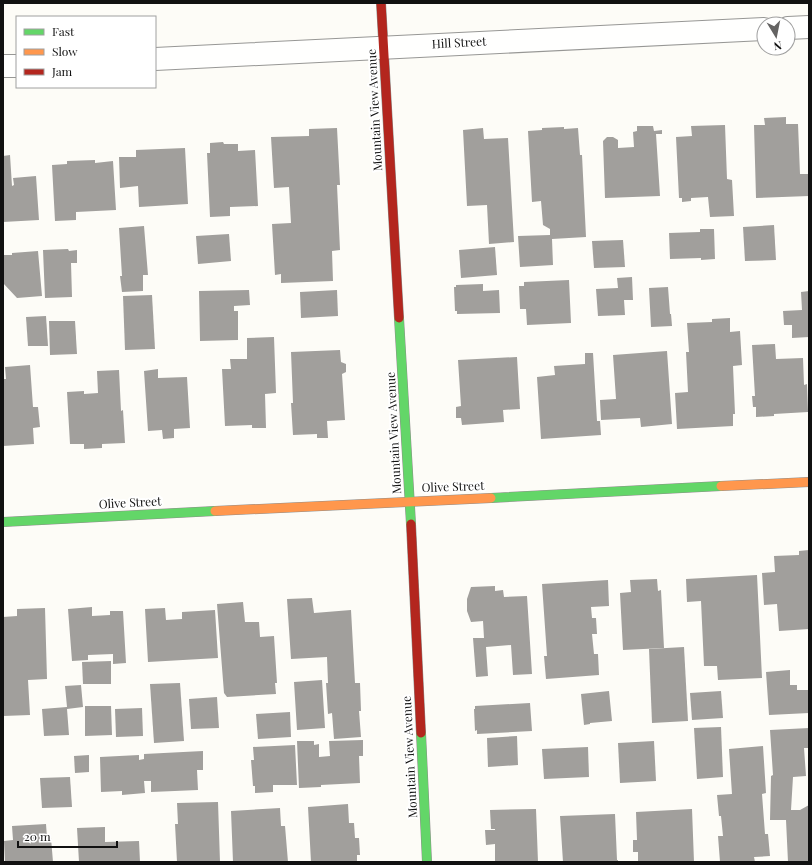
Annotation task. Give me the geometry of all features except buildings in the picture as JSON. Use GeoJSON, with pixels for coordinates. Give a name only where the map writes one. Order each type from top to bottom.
{"type":"FeatureCollection","features":[{"type":"Feature","properties":{"kind":"street","name":"Mountain View Avenue"},"geometry":{"type":"LineString","coordinates":[[381,3],[410,501],[427,862]]}},
{"type":"Feature","properties":{"kind":"street"},"geometry":{"type":"LineString","coordinates":[[796,28],[809,27]]}},
{"type":"Feature","properties":{"kind":"street","name":"Hill Street"},"geometry":{"type":"LineString","coordinates":[[156,59],[756,29]]}},
{"type":"Feature","properties":{"kind":"street"},"geometry":{"type":"LineString","coordinates":[[3,66],[16,66]]}},
{"type":"Feature","properties":{"kind":"street","name":"Olive Street"},"geometry":{"type":"LineString","coordinates":[[3,522],[809,482]]}},
{"type":"Feature","properties":{"kind":"traffic: fast"},"geometry":{"type":"LineString","coordinates":[[399,318],[411,524]]}},
{"type":"Feature","properties":{"kind":"traffic: fast"},"geometry":{"type":"LineString","coordinates":[[491,498],[721,486]]}},
{"type":"Feature","properties":{"kind":"traffic: fast"},"geometry":{"type":"LineString","coordinates":[[3,522],[215,511]]}},
{"type":"Feature","properties":{"kind":"traffic: fast"},"geometry":{"type":"LineString","coordinates":[[421,733],[427,862]]}},
{"type":"Feature","properties":{"kind":"traffic: slow"},"geometry":{"type":"LineString","coordinates":[[721,486],[809,482]]}},
{"type":"Feature","properties":{"kind":"traffic: slow"},"geometry":{"type":"LineString","coordinates":[[215,511],[491,498]]}},
{"type":"Feature","properties":{"kind":"traffic: jam"},"geometry":{"type":"LineString","coordinates":[[381,3],[399,318]]}},
{"type":"Feature","properties":{"kind":"traffic: jam"},"geometry":{"type":"LineString","coordinates":[[411,524],[421,733]]}}]}
